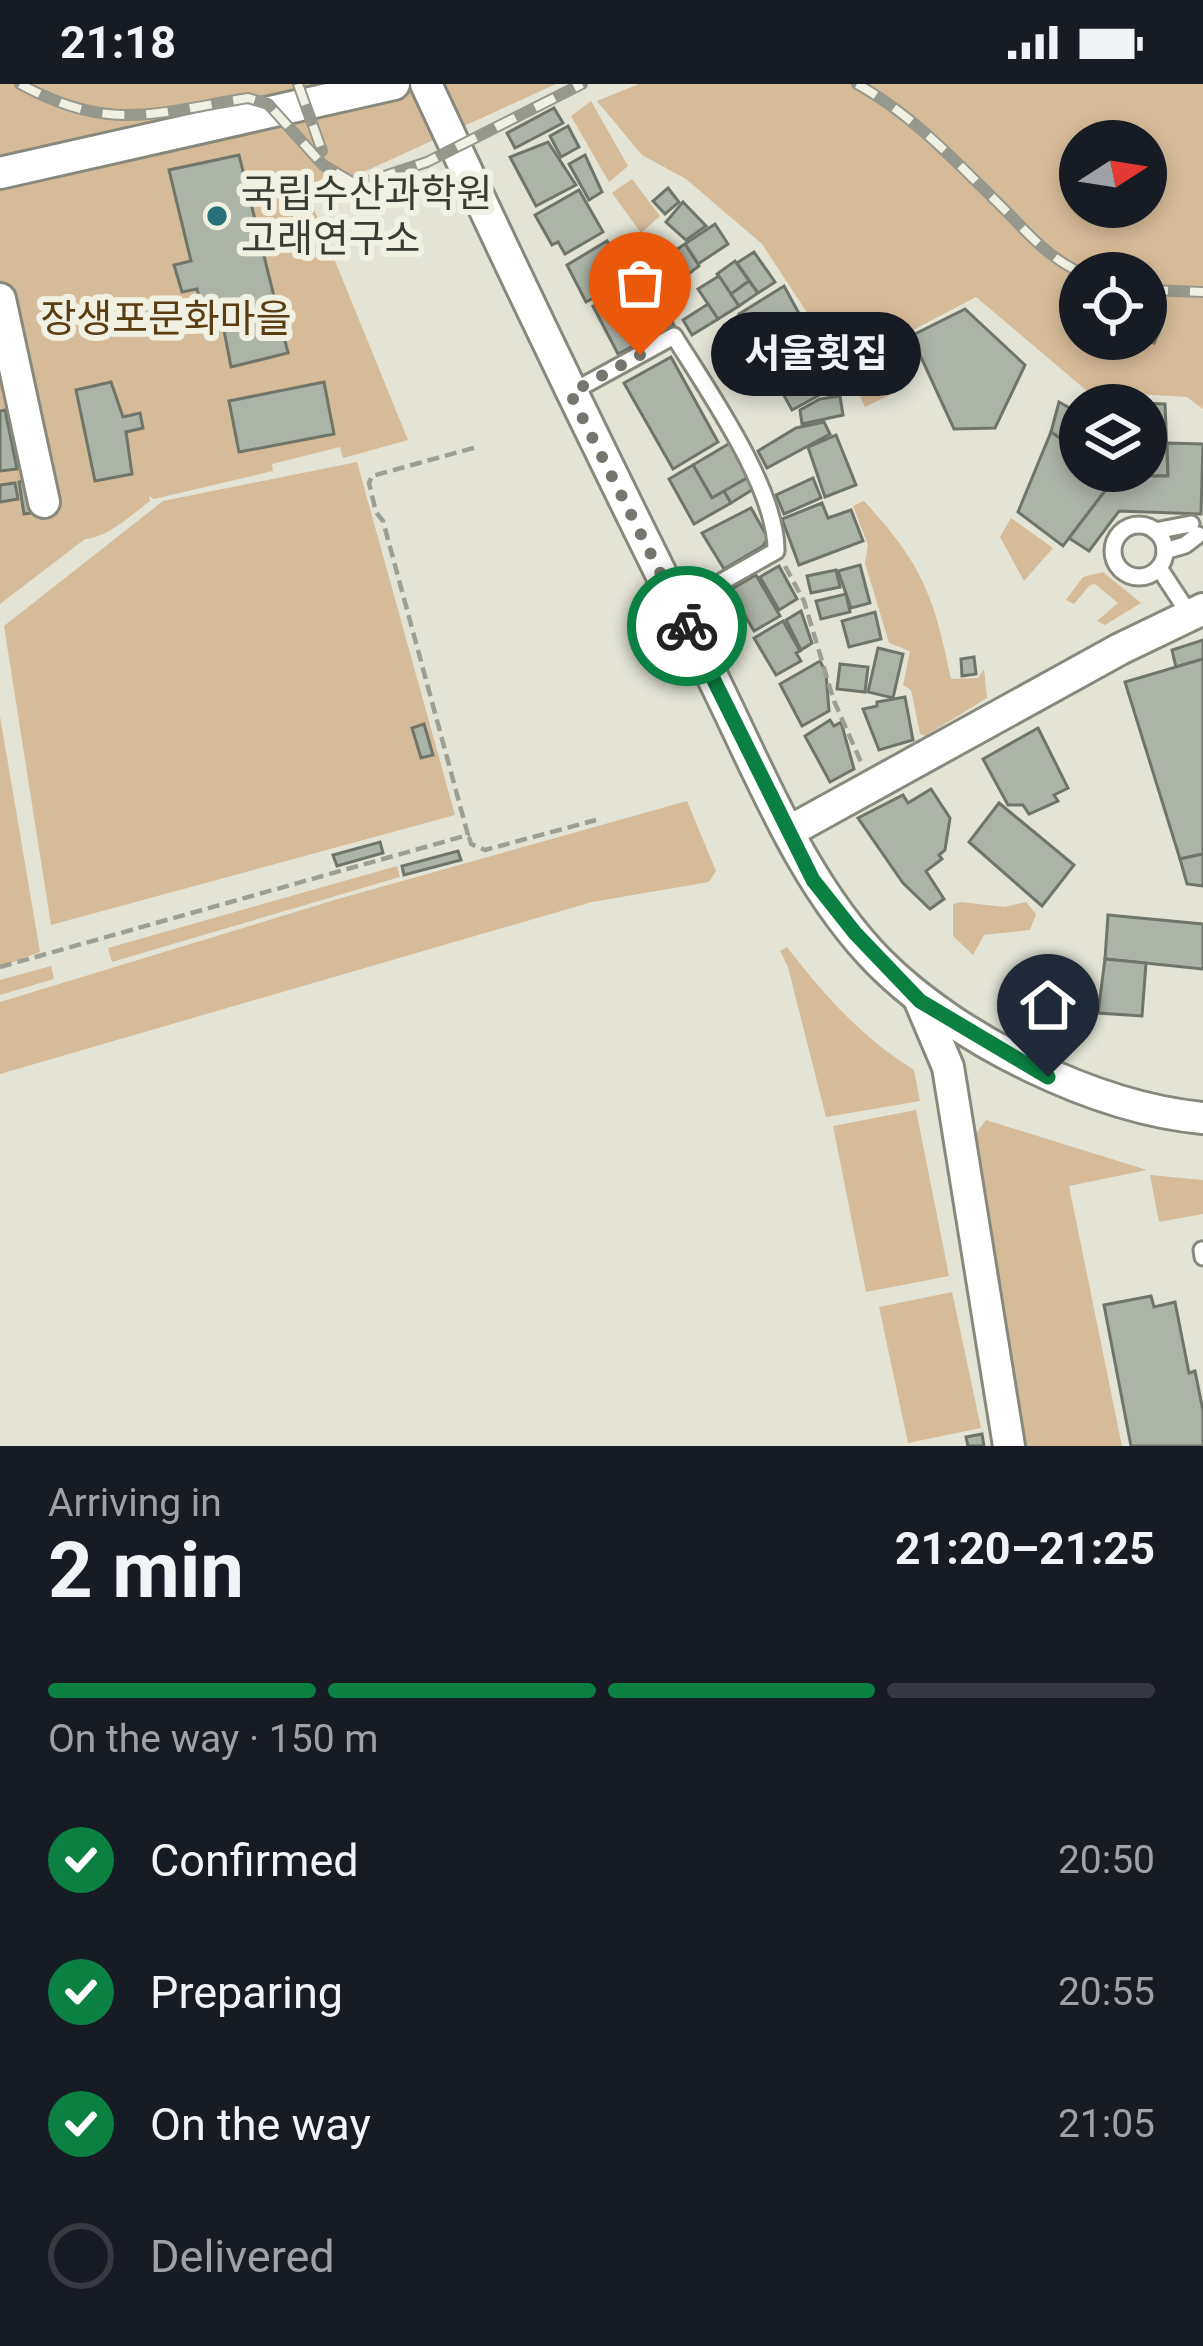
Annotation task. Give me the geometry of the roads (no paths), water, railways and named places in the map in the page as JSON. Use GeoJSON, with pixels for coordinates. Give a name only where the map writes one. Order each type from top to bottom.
{"type":"FeatureCollection","features":[{"type":"Feature","properties":{"kind":"street"},"geometry":{"type":"LineString","coordinates":[[0,173],[394,84]]}},
{"type":"Feature","properties":{"kind":"street"},"geometry":{"type":"LineString","coordinates":[[427,84],[570,393],[813,880],[876,959],[920,1001],[1048,1077],[1203,1118]]}},
{"type":"Feature","properties":{"kind":"street"},"geometry":{"type":"LineString","coordinates":[[0,299],[44,502]]}},
{"type":"Feature","properties":{"kind":"street"},"geometry":{"type":"LineString","coordinates":[[790,832],[1120,649],[1197,612]]}},
{"type":"Feature","properties":{"kind":"street"},"geometry":{"type":"LineString","coordinates":[[920,1001],[948,1067],[1010,1446]]}},
{"type":"Feature","properties":{"kind":"lane"},"geometry":{"type":"LineString","coordinates":[[570,393],[674,336],[740,440],[776,534],[776,551],[677,608]]}},
{"type":"Feature","properties":{"kind":"lane"},"geometry":{"type":"LineString","coordinates":[[1144,525],[1155,531],[1194,529],[1185,545],[1137,578],[1121,572],[1113,557],[1114,540],[1126,528],[1144,525]]}},
{"type":"Feature","properties":{"kind":"lane"},"geometry":{"type":"LineString","coordinates":[[1155,531],[1162,560],[1197,612]]}},
{"type":"Feature","properties":{"kind":"railway"},"geometry":{"type":"LineString","coordinates":[[20,84],[80,109],[107,114],[158,113],[248,98],[268,104],[323,165],[357,185],[427,162],[582,84]]}},
{"type":"Feature","properties":{"kind":"railway"},"geometry":{"type":"LineString","coordinates":[[298,84],[322,151]]}},
{"type":"Feature","properties":{"kind":"railway"},"geometry":{"type":"LineString","coordinates":[[857,84],[951,156],[1059,260]]}},
{"type":"Feature","properties":{"kind":"railway"},"geometry":{"type":"LineString","coordinates":[[1167,291],[1203,292]]}},
{"type":"Feature","properties":{"kind":"place","name":"국립수산과학원 고래연구소"},"geometry":{"type":"Point","coordinates":[217,216]}},
{"type":"Feature","properties":{"kind":"place","name":"서울횟집"},"geometry":{"type":"Point","coordinates":[640,355]}},
{"type":"Feature","properties":{"kind":"park label","name":"장생포문화마을"},"geometry":{"type":"Point","coordinates":[166,319]}}]}
